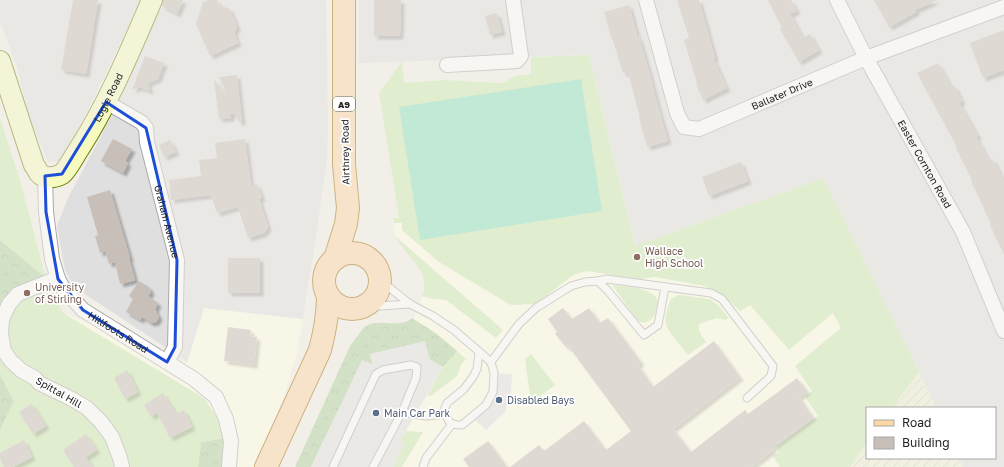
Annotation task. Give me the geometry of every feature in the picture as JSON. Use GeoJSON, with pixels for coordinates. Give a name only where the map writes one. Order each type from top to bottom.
{"type":"FeatureCollection","features":[{"type":"Feature","properties":{"kind":"main road","name":"Logie Road"},"geometry":{"type":"LineString","coordinates":[[45,176],[53,178],[62,174],[89,134],[122,68],[152,0]]}},
{"type":"Feature","properties":{"kind":"main road","name":"Airthrey Road"},"geometry":{"type":"LineString","coordinates":[[344,0],[344,164],[348,208]]}},
{"type":"Feature","properties":{"kind":"main road"},"geometry":{"type":"LineString","coordinates":[[0,61],[34,165],[40,173],[45,176]]}},
{"type":"Feature","properties":{"kind":"main road","name":"A9"},"geometry":{"type":"LineString","coordinates":[[320,350],[340,323],[359,308],[371,302],[376,296],[379,288],[380,280],[378,271],[373,263],[366,257],[356,226],[348,208]]}},
{"type":"Feature","properties":{"kind":"main road","name":"A9"},"geometry":{"type":"LineString","coordinates":[[266,467],[320,350],[328,312],[328,295],[324,280],[326,272],[335,259],[346,224],[348,208]]}},
{"type":"Feature","properties":{"kind":"main road"},"geometry":{"type":"LineString","coordinates":[[335,259],[342,255],[350,254],[359,254],[366,257]]}},
{"type":"Feature","properties":{"kind":"main road"},"geometry":{"type":"LineString","coordinates":[[328,295],[332,301],[339,306],[346,308],[359,308]]}},
{"type":"Feature","properties":{"kind":"street"},"geometry":{"type":"LineString","coordinates":[[447,65],[517,61],[521,56],[513,0]]}},
{"type":"Feature","properties":{"kind":"street","name":"Ballater Drive"},"geometry":{"type":"LineString","coordinates":[[646,0],[677,113],[684,128],[699,129],[866,58],[1004,7]]}},
{"type":"Feature","properties":{"kind":"street","name":"Easter Cornton Road"},"geometry":{"type":"LineString","coordinates":[[837,0],[866,58],[963,232],[1004,331]]}},
{"type":"Feature","properties":{"kind":"street","name":"Graham Avenue"},"geometry":{"type":"LineString","coordinates":[[106,102],[141,122],[146,128],[147,142],[177,260],[174,347],[167,362]]}},
{"type":"Feature","properties":{"kind":"street","name":"Hillfoots Road"},"geometry":{"type":"LineString","coordinates":[[45,176],[46,212],[52,259],[63,288],[83,310],[194,379],[216,396],[226,420],[231,441],[228,467]]}},
{"type":"Feature","properties":{"kind":"street","name":"Spittal Hill"},"geometry":{"type":"LineString","coordinates":[[58,278],[18,294],[9,304],[2,318],[1,334],[4,351],[11,361],[39,383],[87,408],[101,422],[112,437],[122,467]]}},
{"type":"Feature","properties":{"kind":"lane"},"geometry":{"type":"LineString","coordinates":[[491,362],[519,324],[536,308],[571,286],[585,282],[607,279],[712,293],[722,299],[773,366],[771,376],[747,398]]}},
{"type":"Feature","properties":{"kind":"lane"},"geometry":{"type":"LineString","coordinates":[[380,280],[410,304],[433,316],[454,330],[491,362],[494,373],[493,392],[486,405],[462,425],[453,425],[447,420],[444,410],[447,403],[464,389],[473,377],[477,369],[479,352]]}},
{"type":"Feature","properties":{"kind":"lane"},"geometry":{"type":"LineString","coordinates":[[598,281],[608,290],[644,335],[658,325],[665,287]]}},
{"type":"Feature","properties":{"kind":"lane"},"geometry":{"type":"LineString","coordinates":[[359,308],[410,304]]}},
{"type":"Feature","properties":{"kind":"lane"},"geometry":{"type":"LineString","coordinates":[[333,467],[376,374],[383,370],[411,365],[417,368],[416,378],[402,412],[373,467]]}},
{"type":"Feature","properties":{"kind":"lane"},"geometry":{"type":"LineString","coordinates":[[402,412],[426,416],[445,414]]}},
{"type":"Feature","properties":{"kind":"lane"},"geometry":{"type":"LineString","coordinates":[[423,467],[426,458],[452,424]]}},
{"type":"Feature","properties":{"kind":"highlighted area"},"geometry":{"type":"Polygon","coordinates":[[[106,102],[146,128],[177,260],[175,347],[167,362],[83,310],[58,279],[46,212],[45,176],[62,174],[106,102]]]}},
{"type":"Feature","properties":{"kind":"shaded area"},"geometry":{"type":"Polygon","coordinates":[[[0,0],[140,0],[87,112],[63,157],[58,161],[48,162],[28,113],[17,67],[0,21],[0,0]]]}},
{"type":"Feature","properties":{"kind":"shaded area"},"geometry":{"type":"Polygon","coordinates":[[[163,0],[326,0],[328,127],[327,159],[314,249],[297,354],[283,400],[254,467],[235,398],[179,356],[74,287],[65,270],[57,226],[68,198],[119,102],[163,0]]]}},
{"type":"Feature","properties":{"kind":"shaded area"},"geometry":{"type":"Polygon","coordinates":[[[359,0],[1004,0],[1004,467],[963,467],[959,459],[996,459],[996,407],[936,407],[823,178],[635,246],[589,55],[359,63],[359,0]]]}},
{"type":"Feature","properties":{"kind":"shaded area","name":"Wallace High School"},"geometry":{"type":"Polygon","coordinates":[[[589,55],[635,246],[823,178],[919,372],[893,407],[866,407],[866,444],[850,467],[295,467],[350,346],[366,327],[375,323],[403,323],[410,320],[414,317],[423,294],[424,279],[418,265],[395,236],[393,218],[399,218],[379,93],[402,61],[404,83],[444,80],[502,83],[515,76],[531,74],[531,57],[589,55]]]}},
{"type":"Feature","properties":{"kind":"shaded area","name":"University of Stirling"},"geometry":{"type":"Polygon","coordinates":[[[0,118],[20,180],[46,278],[63,313],[187,363],[204,308],[303,319],[297,354],[283,400],[254,467],[0,467],[0,118]]]}},
{"type":"Feature","properties":{"kind":"shaded area","name":"Main Car Park"},"geometry":{"type":"Polygon","coordinates":[[[425,341],[430,360],[443,367],[400,441],[404,444],[393,467],[311,467],[362,360],[372,364],[370,354],[425,341]]]}},
{"type":"Feature","properties":{"kind":"shaded area"},"geometry":{"type":"Polygon","coordinates":[[[919,372],[936,407],[893,407],[919,372]]]}},
{"type":"Feature","properties":{"kind":"shaded area","name":"Disabled Bays"},"geometry":{"type":"Polygon","coordinates":[[[494,373],[512,374],[511,395],[505,412],[486,430],[472,417],[486,405],[494,373]]]}},
{"type":"Feature","properties":{"kind":"shaded area"},"geometry":{"type":"Polygon","coordinates":[[[866,444],[866,459],[959,459],[963,467],[850,467],[866,444]]]}},
{"type":"Feature","properties":{"kind":"green space"},"geometry":{"type":"Polygon","coordinates":[[[589,55],[635,246],[823,178],[919,372],[893,407],[866,407],[866,444],[850,467],[780,467],[773,456],[779,453],[777,449],[779,445],[818,416],[805,397],[812,391],[795,366],[841,328],[833,313],[789,350],[750,305],[740,311],[719,292],[704,286],[655,277],[640,279],[587,271],[573,275],[536,304],[511,305],[439,262],[402,230],[402,223],[394,223],[393,218],[399,218],[379,93],[402,61],[404,83],[444,80],[502,83],[515,76],[531,74],[531,57],[589,55]]]}},
{"type":"Feature","properties":{"kind":"green space"},"geometry":{"type":"Polygon","coordinates":[[[581,79],[602,211],[420,240],[399,107],[581,79]]]}},
{"type":"Feature","properties":{"kind":"green space"},"geometry":{"type":"Polygon","coordinates":[[[0,118],[20,180],[46,278],[0,240],[0,118]]]}},
{"type":"Feature","properties":{"kind":"green space"},"geometry":{"type":"Polygon","coordinates":[[[395,236],[503,330],[496,338],[446,300],[422,296],[424,288],[423,276],[417,265],[401,246],[395,236]]]}},
{"type":"Feature","properties":{"kind":"green space"},"geometry":{"type":"Polygon","coordinates":[[[0,240],[46,278],[7,296],[0,305],[0,240]]]}},
{"type":"Feature","properties":{"kind":"green space"},"geometry":{"type":"Polygon","coordinates":[[[46,278],[63,313],[204,398],[221,424],[227,438],[201,442],[198,467],[0,467],[0,430],[14,401],[0,375],[0,305],[7,296],[46,278]]]}},
{"type":"Feature","properties":{"kind":"green space"},"geometry":{"type":"Polygon","coordinates":[[[612,285],[638,288],[652,293],[658,302],[653,318],[643,323],[637,320],[612,285]]]}},
{"type":"Feature","properties":{"kind":"green space"},"geometry":{"type":"Polygon","coordinates":[[[679,295],[710,299],[718,305],[729,318],[725,320],[717,318],[699,324],[699,331],[706,342],[688,355],[669,331],[666,324],[667,311],[671,299],[679,295]]]}},
{"type":"Feature","properties":{"kind":"green space"},"geometry":{"type":"Polygon","coordinates":[[[412,318],[437,334],[457,351],[443,367],[430,360],[373,365],[362,361],[311,467],[295,467],[350,346],[360,333],[366,326],[371,324],[401,323],[412,318]]]}},
{"type":"Feature","properties":{"kind":"green space"},"geometry":{"type":"Polygon","coordinates":[[[457,351],[466,359],[461,365],[457,376],[432,395],[427,396],[443,367],[457,351]]]}},
{"type":"Feature","properties":{"kind":"green space"},"geometry":{"type":"Polygon","coordinates":[[[531,354],[555,385],[531,403],[525,359],[531,354]]]}},
{"type":"Feature","properties":{"kind":"green space"},"geometry":{"type":"Polygon","coordinates":[[[0,375],[14,401],[0,430],[0,375]]]}},
{"type":"Feature","properties":{"kind":"green space"},"geometry":{"type":"Polygon","coordinates":[[[406,431],[423,432],[402,467],[393,467],[404,444],[400,441],[406,431]]]}},
{"type":"Feature","properties":{"kind":"green space"},"geometry":{"type":"Polygon","coordinates":[[[227,438],[221,467],[198,467],[201,442],[227,438]]]}},
{"type":"Feature","properties":{"kind":"building"},"geometry":{"type":"Polygon","coordinates":[[[73,0],[98,0],[86,74],[61,70],[73,0]]]}},
{"type":"Feature","properties":{"kind":"building"},"geometry":{"type":"Polygon","coordinates":[[[163,0],[183,0],[177,14],[162,6],[163,0]]]}},
{"type":"Feature","properties":{"kind":"building"},"geometry":{"type":"Polygon","coordinates":[[[208,0],[217,0],[219,5],[230,9],[237,27],[234,32],[238,43],[210,56],[196,24],[203,2],[208,0]]]}},
{"type":"Feature","properties":{"kind":"building"},"geometry":{"type":"Polygon","coordinates":[[[374,0],[401,0],[400,36],[374,36],[374,0]]]}},
{"type":"Feature","properties":{"kind":"building"},"geometry":{"type":"Polygon","coordinates":[[[677,0],[699,0],[715,58],[713,58],[727,88],[703,100],[696,84],[697,83],[684,40],[689,38],[677,0]]]}},
{"type":"Feature","properties":{"kind":"building"},"geometry":{"type":"Polygon","coordinates":[[[768,0],[791,0],[797,11],[790,14],[803,38],[810,34],[819,50],[799,62],[780,29],[782,28],[768,0]]]}},
{"type":"Feature","properties":{"kind":"building"},"geometry":{"type":"Polygon","coordinates":[[[874,0],[937,0],[915,10],[916,12],[889,27],[874,0]]]}},
{"type":"Feature","properties":{"kind":"building"},"geometry":{"type":"Polygon","coordinates":[[[629,5],[668,141],[647,147],[628,72],[623,73],[604,12],[629,5]]]}},
{"type":"Feature","properties":{"kind":"building"},"geometry":{"type":"Polygon","coordinates":[[[497,13],[502,32],[490,35],[485,16],[497,13]]]}},
{"type":"Feature","properties":{"kind":"building"},"geometry":{"type":"Polygon","coordinates":[[[1004,30],[1004,70],[983,78],[970,43],[1004,30]]]}},
{"type":"Feature","properties":{"kind":"building"},"geometry":{"type":"Polygon","coordinates":[[[145,56],[164,63],[158,79],[148,83],[150,91],[139,87],[132,90],[145,56]]]}},
{"type":"Feature","properties":{"kind":"building"},"geometry":{"type":"Polygon","coordinates":[[[938,63],[951,87],[954,85],[962,101],[959,103],[978,136],[976,137],[989,161],[993,159],[1004,182],[1004,255],[971,181],[972,180],[956,148],[957,147],[917,73],[938,63]]]}},
{"type":"Feature","properties":{"kind":"building"},"geometry":{"type":"Polygon","coordinates":[[[237,75],[242,122],[239,122],[235,114],[231,114],[231,118],[219,119],[214,80],[227,94],[219,77],[237,75]]]}},
{"type":"Feature","properties":{"kind":"building"},"geometry":{"type":"Polygon","coordinates":[[[113,139],[132,149],[125,161],[128,163],[123,173],[101,161],[113,139]]]}},
{"type":"Feature","properties":{"kind":"building"},"geometry":{"type":"Polygon","coordinates":[[[245,139],[251,186],[257,184],[262,198],[259,199],[268,227],[264,233],[248,238],[238,207],[217,213],[211,195],[171,200],[169,180],[201,176],[199,160],[217,158],[215,143],[245,139]]]}},
{"type":"Feature","properties":{"kind":"building"},"geometry":{"type":"Polygon","coordinates":[[[170,140],[176,152],[164,157],[159,145],[170,140]]]}},
{"type":"Feature","properties":{"kind":"building"},"geometry":{"type":"Polygon","coordinates":[[[741,162],[748,181],[709,196],[702,177],[741,162]]]}},
{"type":"Feature","properties":{"kind":"building"},"geometry":{"type":"Polygon","coordinates":[[[110,190],[135,280],[120,284],[115,262],[109,264],[105,251],[100,253],[95,236],[98,235],[87,197],[110,190]]]}},
{"type":"Feature","properties":{"kind":"building"},"geometry":{"type":"Polygon","coordinates":[[[228,258],[260,258],[260,293],[228,293],[228,258]]]}},
{"type":"Feature","properties":{"kind":"building"},"geometry":{"type":"Polygon","coordinates":[[[139,281],[149,287],[151,292],[148,296],[158,303],[155,309],[159,317],[156,322],[151,323],[142,317],[140,320],[126,312],[133,299],[129,296],[139,281]]]}},
{"type":"Feature","properties":{"kind":"building"},"geometry":{"type":"Polygon","coordinates":[[[563,308],[572,319],[589,308],[600,323],[608,318],[641,362],[638,365],[653,387],[714,341],[740,377],[673,429],[691,452],[745,410],[748,414],[797,378],[807,391],[799,397],[813,417],[772,447],[774,449],[751,467],[510,467],[539,445],[544,451],[584,421],[606,450],[631,431],[569,347],[567,348],[555,334],[557,332],[548,319],[563,308]]]}},
{"type":"Feature","properties":{"kind":"building"},"geometry":{"type":"Polygon","coordinates":[[[228,327],[251,330],[250,336],[257,337],[254,365],[224,361],[228,327]]]}},
{"type":"Feature","properties":{"kind":"building"},"geometry":{"type":"Polygon","coordinates":[[[127,370],[138,392],[125,399],[114,378],[127,370]]]}},
{"type":"Feature","properties":{"kind":"building"},"geometry":{"type":"Polygon","coordinates":[[[163,393],[176,414],[184,410],[192,427],[170,438],[157,413],[151,417],[144,405],[163,393]]]}},
{"type":"Feature","properties":{"kind":"building"},"geometry":{"type":"Polygon","coordinates":[[[32,404],[46,426],[33,434],[19,412],[32,404]]]}},
{"type":"Feature","properties":{"kind":"building"},"geometry":{"type":"Polygon","coordinates":[[[86,434],[97,450],[86,457],[93,467],[74,467],[63,450],[86,434]]]}},
{"type":"Feature","properties":{"kind":"building"},"geometry":{"type":"Polygon","coordinates":[[[24,440],[32,457],[13,467],[4,467],[0,458],[0,453],[24,440]]]}},
{"type":"Feature","properties":{"kind":"building"},"geometry":{"type":"Polygon","coordinates":[[[488,441],[507,467],[469,467],[463,459],[488,441]]]}},
{"type":"Feature","properties":{"kind":"place","name":"Wallace High School"},"geometry":{"type":"Point","coordinates":[637,257]}},
{"type":"Feature","properties":{"kind":"place","name":"University of Stirling"},"geometry":{"type":"Point","coordinates":[27,293]}},
{"type":"Feature","properties":{"kind":"place","name":"Disabled Bays"},"geometry":{"type":"Point","coordinates":[499,400]}},
{"type":"Feature","properties":{"kind":"place","name":"Main Car Park"},"geometry":{"type":"Point","coordinates":[376,413]}}]}
